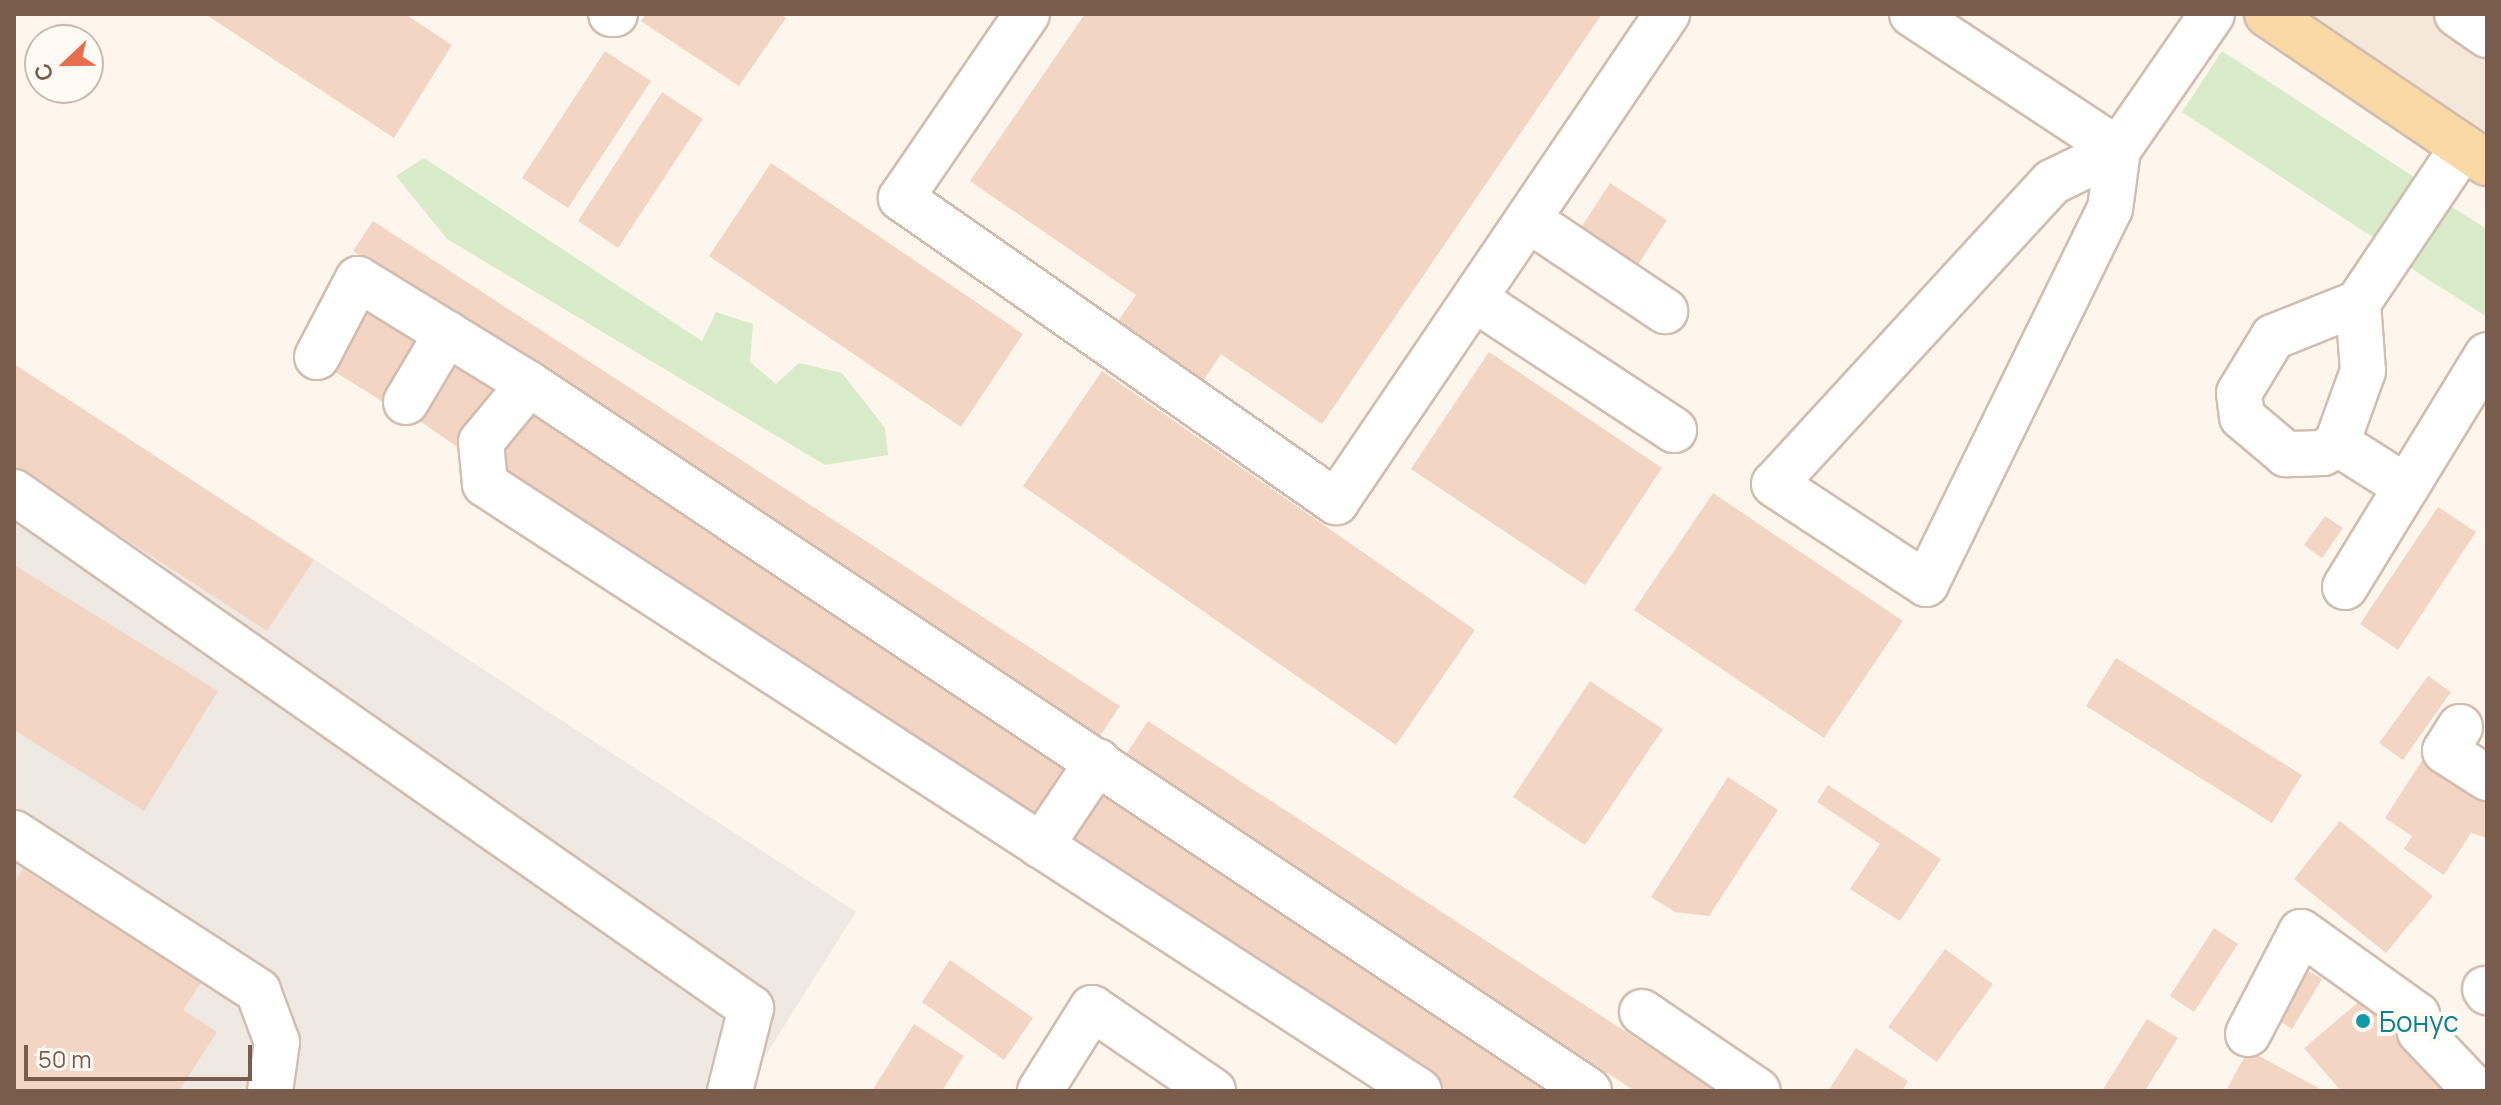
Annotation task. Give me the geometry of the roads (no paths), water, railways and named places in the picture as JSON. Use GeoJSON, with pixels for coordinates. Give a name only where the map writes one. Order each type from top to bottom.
{"type":"FeatureCollection","features":[{"type":"Feature","properties":{"kind":"main road"},"geometry":{"type":"LineString","coordinates":[[2267,14],[2475,155]]}},
{"type":"Feature","properties":{"kind":"lane"},"geometry":{"type":"LineString","coordinates":[[1027,14],[901,198],[1336,502],[1476,300],[1667,14]]}},
{"type":"Feature","properties":{"kind":"lane"},"geometry":{"type":"LineString","coordinates":[[1912,14],[2118,150]]}},
{"type":"Feature","properties":{"kind":"lane"},"geometry":{"type":"LineString","coordinates":[[2118,150],[2052,182],[1774,484],[1926,584],[2110,209],[2118,150],[2212,14]]}},
{"type":"Feature","properties":{"kind":"lane"},"geometry":{"type":"LineString","coordinates":[[2457,14],[2487,35]]}},
{"type":"Feature","properties":{"kind":"lane"},"geometry":{"type":"LineString","coordinates":[[2358,303],[2363,371],[2337,443],[2323,453],[2286,454],[2242,417],[2239,393],[2273,337],[2358,303],[2475,155]]}},
{"type":"Feature","properties":{"kind":"lane"},"geometry":{"type":"LineString","coordinates":[[1529,220],[1665,311]]}},
{"type":"Feature","properties":{"kind":"lane"},"geometry":{"type":"LineString","coordinates":[[317,357],[358,279],[529,384],[1589,1091]]}},
{"type":"Feature","properties":{"kind":"lane"},"geometry":{"type":"LineString","coordinates":[[1476,300],[1674,430]]}},
{"type":"Feature","properties":{"kind":"lane"},"geometry":{"type":"LineString","coordinates":[[406,402],[447,333]]}},
{"type":"Feature","properties":{"kind":"lane"},"geometry":{"type":"LineString","coordinates":[[2345,587],[2487,355]]}},
{"type":"Feature","properties":{"kind":"lane"},"geometry":{"type":"LineString","coordinates":[[529,384],[481,442],[485,484],[1419,1091]]}},
{"type":"Feature","properties":{"kind":"lane"},"geometry":{"type":"LineString","coordinates":[[2337,443],[2406,487]]}},
{"type":"Feature","properties":{"kind":"lane"},"geometry":{"type":"LineString","coordinates":[[14,492],[751,1008],[730,1091]]}},
{"type":"Feature","properties":{"kind":"lane"},"geometry":{"type":"LineString","coordinates":[[2460,727],[2445,751],[2487,778]]}},
{"type":"Feature","properties":{"kind":"lane"},"geometry":{"type":"LineString","coordinates":[[1041,846],[1098,761]]}},
{"type":"Feature","properties":{"kind":"lane"},"geometry":{"type":"LineString","coordinates":[[14,833],[258,991],[277,1042],[270,1091]]}},
{"type":"Feature","properties":{"kind":"lane"},"geometry":{"type":"LineString","coordinates":[[2248,1034],[2301,932],[2417,1015],[2420,1032],[2476,1091]]}},
{"type":"Feature","properties":{"kind":"lane"},"geometry":{"type":"LineString","coordinates":[[1040,1091],[1092,1008],[1213,1091]]}},
{"type":"Feature","properties":{"kind":"lane"},"geometry":{"type":"LineString","coordinates":[[1642,1012],[1758,1091]]}},
{"type":"Feature","properties":{"kind":"place","name":"Бонус"},"geometry":{"type":"Point","coordinates":[2363,1021]}}]}
